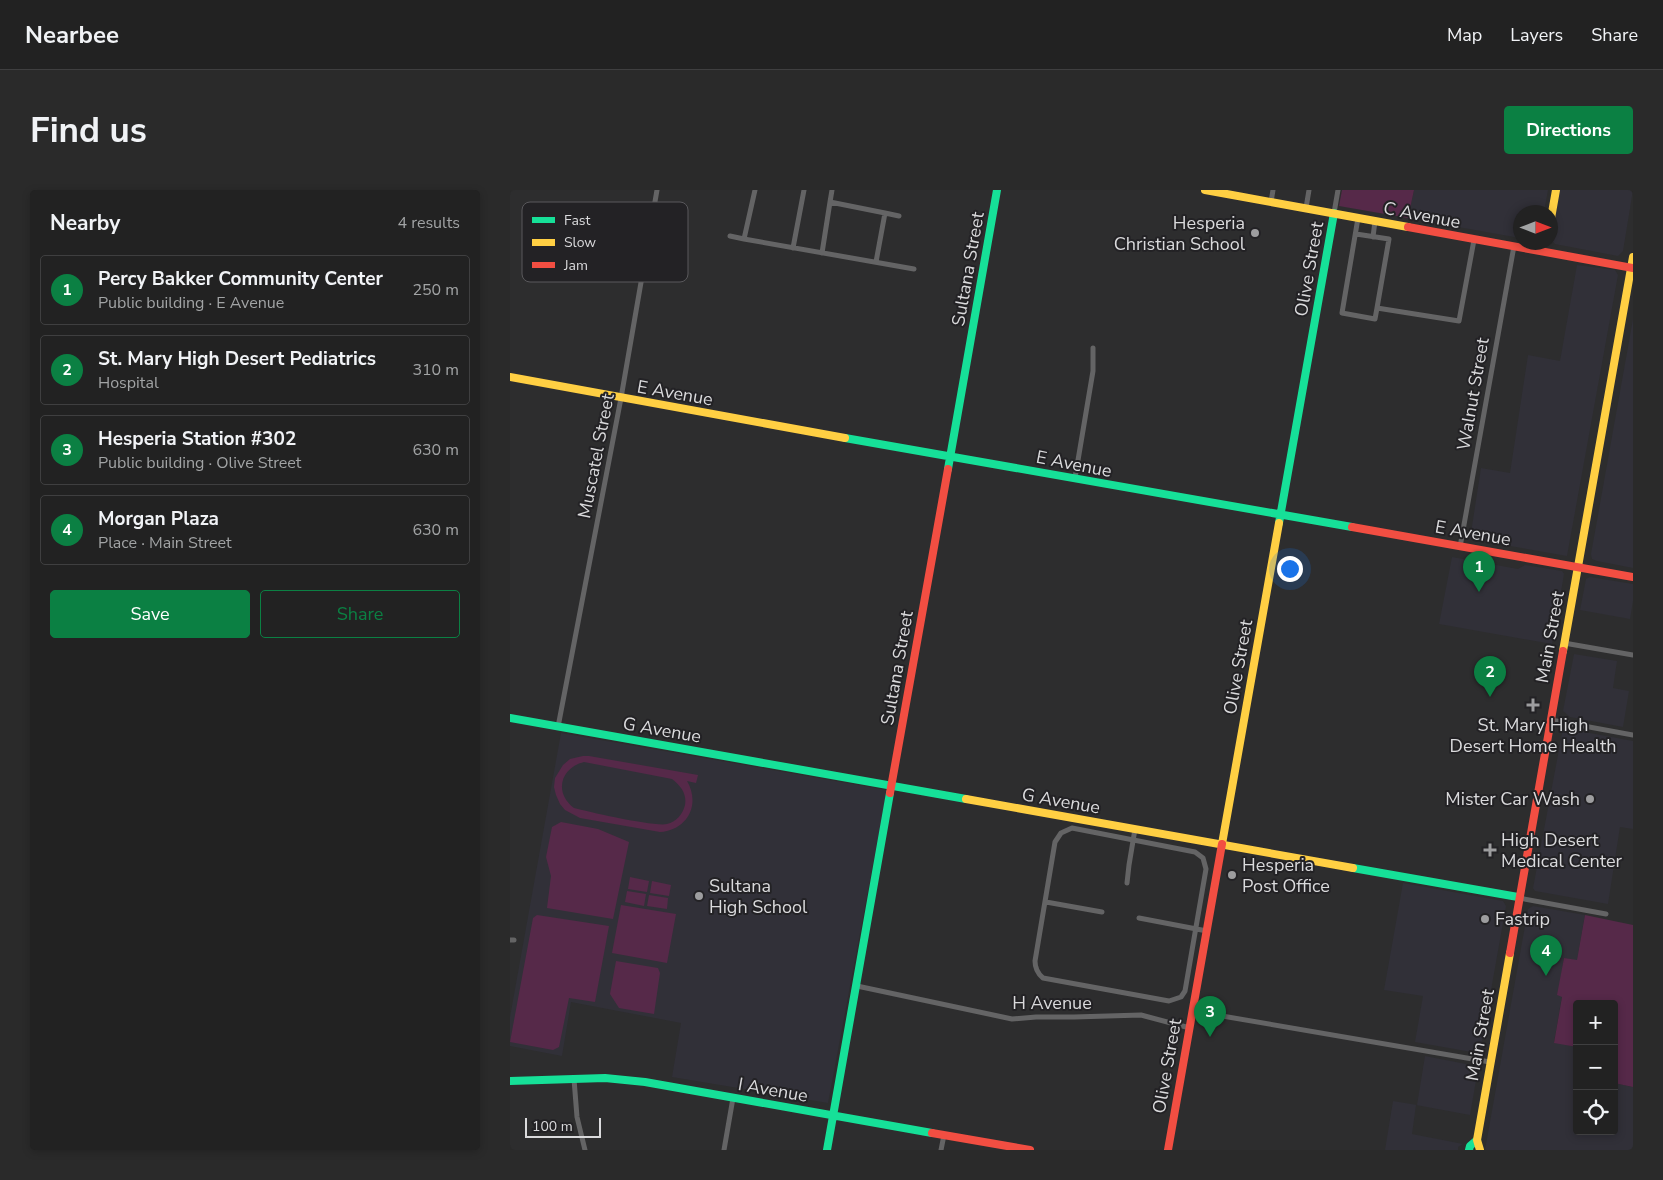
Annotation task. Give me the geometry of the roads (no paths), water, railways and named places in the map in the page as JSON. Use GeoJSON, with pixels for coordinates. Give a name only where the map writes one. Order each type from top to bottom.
{"type":"FeatureCollection","features":[{"type":"Feature","properties":{"kind":"street"},"geometry":{"type":"LineString","coordinates":[[744,239],[755,190]]}},
{"type":"Feature","properties":{"kind":"street"},"geometry":{"type":"LineString","coordinates":[[793,248],[804,190]]}},
{"type":"Feature","properties":{"kind":"street"},"geometry":{"type":"LineString","coordinates":[[822,253],[832,190]]}},
{"type":"Feature","properties":{"kind":"street","name":"Sultana Street"},"geometry":{"type":"LineString","coordinates":[[827,1150],[893,786],[997,190]]}},
{"type":"Feature","properties":{"kind":"street","name":"C Avenue"},"geometry":{"type":"LineString","coordinates":[[1205,190],[1232,192],[1271,202],[1513,246]]}},
{"type":"Feature","properties":{"kind":"street"},"geometry":{"type":"LineString","coordinates":[[1271,202],[1273,190]]}},
{"type":"Feature","properties":{"kind":"street"},"geometry":{"type":"LineString","coordinates":[[1306,208],[1309,190]]}},
{"type":"Feature","properties":{"kind":"street","name":"Olive Street"},"geometry":{"type":"LineString","coordinates":[[1168,1150],[1338,190]]}},
{"type":"Feature","properties":{"kind":"street"},"geometry":{"type":"LineString","coordinates":[[1553,205],[1556,190]]}},
{"type":"Feature","properties":{"kind":"street"},"geometry":{"type":"LineString","coordinates":[[830,202],[899,216]]}},
{"type":"Feature","properties":{"kind":"street"},"geometry":{"type":"LineString","coordinates":[[876,262],[885,213]]}},
{"type":"Feature","properties":{"kind":"street"},"geometry":{"type":"LineString","coordinates":[[1356,234],[1389,239],[1375,319],[1342,313],[1358,218]]}},
{"type":"Feature","properties":{"kind":"street"},"geometry":{"type":"LineString","coordinates":[[1373,237],[1376,222]]}},
{"type":"Feature","properties":{"kind":"street"},"geometry":{"type":"LineString","coordinates":[[730,236],[914,269]]}},
{"type":"Feature","properties":{"kind":"street"},"geometry":{"type":"LineString","coordinates":[[1377,308],[1459,321],[1474,240]]}},
{"type":"Feature","properties":{"kind":"street","name":"Walnut Street"},"geometry":{"type":"LineString","coordinates":[[1460,547],[1513,250]]}},
{"type":"Feature","properties":{"kind":"street","name":"C Avenue"},"geometry":{"type":"LineString","coordinates":[[1535,250],[1632,268]]}},
{"type":"Feature","properties":{"kind":"street","name":"Main Street"},"geometry":{"type":"LineString","coordinates":[[1480,1150],[1477,1140],[1518,898],[1633,257]]}},
{"type":"Feature","properties":{"kind":"street","name":"Muscatel Street"},"geometry":{"type":"LineString","coordinates":[[558,727],[621,398],[641,282]]}},
{"type":"Feature","properties":{"kind":"street"},"geometry":{"type":"LineString","coordinates":[[1075,478],[1093,371],[1093,348]]}},
{"type":"Feature","properties":{"kind":"street","name":"E Avenue"},"geometry":{"type":"LineString","coordinates":[[510,377],[949,458],[1280,513],[1633,577]]}},
{"type":"Feature","properties":{"kind":"street"},"geometry":{"type":"LineString","coordinates":[[1564,643],[1633,655]]}},
{"type":"Feature","properties":{"kind":"street","name":"G Avenue"},"geometry":{"type":"LineString","coordinates":[[510,718],[1606,914]]}},
{"type":"Feature","properties":{"kind":"street"},"geometry":{"type":"LineString","coordinates":[[1550,720],[1633,734]]}},
{"type":"Feature","properties":{"kind":"street"},"geometry":{"type":"LineString","coordinates":[[1072,828],[1195,852],[1203,858],[1206,869],[1185,991],[1181,997],[1169,1001],[1043,978],[1038,974],[1035,961],[1046,902],[1056,842],[1062,833],[1072,828]]}},
{"type":"Feature","properties":{"kind":"street"},"geometry":{"type":"LineString","coordinates":[[1127,883],[1136,829]]}},
{"type":"Feature","properties":{"kind":"street"},"geometry":{"type":"LineString","coordinates":[[1046,902],[1102,912]]}},
{"type":"Feature","properties":{"kind":"street"},"geometry":{"type":"LineString","coordinates":[[1139,918],[1207,931]]}},
{"type":"Feature","properties":{"kind":"street","name":"H Avenue"},"geometry":{"type":"LineString","coordinates":[[857,986],[1012,1019],[1140,1015],[1190,1028]]}},
{"type":"Feature","properties":{"kind":"street"},"geometry":{"type":"LineString","coordinates":[[1193,1010],[1490,1062]]}},
{"type":"Feature","properties":{"kind":"street"},"geometry":{"type":"LineString","coordinates":[[574,1079],[577,1117],[585,1150]]}},
{"type":"Feature","properties":{"kind":"street","name":"I Avenue"},"geometry":{"type":"LineString","coordinates":[[510,1081],[620,1079],[1030,1150]]}},
{"type":"Feature","properties":{"kind":"street"},"geometry":{"type":"LineString","coordinates":[[724,1150],[733,1098]]}},
{"type":"Feature","properties":{"kind":"street"},"geometry":{"type":"LineString","coordinates":[[941,1150],[944,1135]]}},
{"type":"Feature","properties":{"kind":"street","name":"Main Street"},"geometry":{"type":"LineString","coordinates":[[1469,1150],[1470,1146],[1477,1140]]}},
{"type":"Feature","properties":{"kind":"place","name":"Hesperia Christian School"},"geometry":{"type":"Point","coordinates":[1255,233]}},
{"type":"Feature","properties":{"kind":"place","name":"Percy Bakker Community Center"},"geometry":{"type":"Point","coordinates":[1479,592]}},
{"type":"Feature","properties":{"kind":"place","name":"St. Mary High Desert Pediatrics"},"geometry":{"type":"Point","coordinates":[1490,697]}},
{"type":"Feature","properties":{"kind":"place","name":"St. Mary High Desert Home Health"},"geometry":{"type":"Point","coordinates":[1533,705]}},
{"type":"Feature","properties":{"kind":"place","name":"Mister Car Wash"},"geometry":{"type":"Point","coordinates":[1590,799]}},
{"type":"Feature","properties":{"kind":"place","name":"High Desert Medical Center"},"geometry":{"type":"Point","coordinates":[1490,850]}},
{"type":"Feature","properties":{"kind":"place","name":"Hesperia Post Office"},"geometry":{"type":"Point","coordinates":[1232,875]}},
{"type":"Feature","properties":{"kind":"place","name":"Sultana High School"},"geometry":{"type":"Point","coordinates":[699,896]}},
{"type":"Feature","properties":{"kind":"place","name":"Fastrip"},"geometry":{"type":"Point","coordinates":[1485,919]}},
{"type":"Feature","properties":{"kind":"place","name":"Morgan Plaza"},"geometry":{"type":"Point","coordinates":[1546,976]}},
{"type":"Feature","properties":{"kind":"place","name":"Hesperia Station #302"},"geometry":{"type":"Point","coordinates":[1210,1037]}}]}
